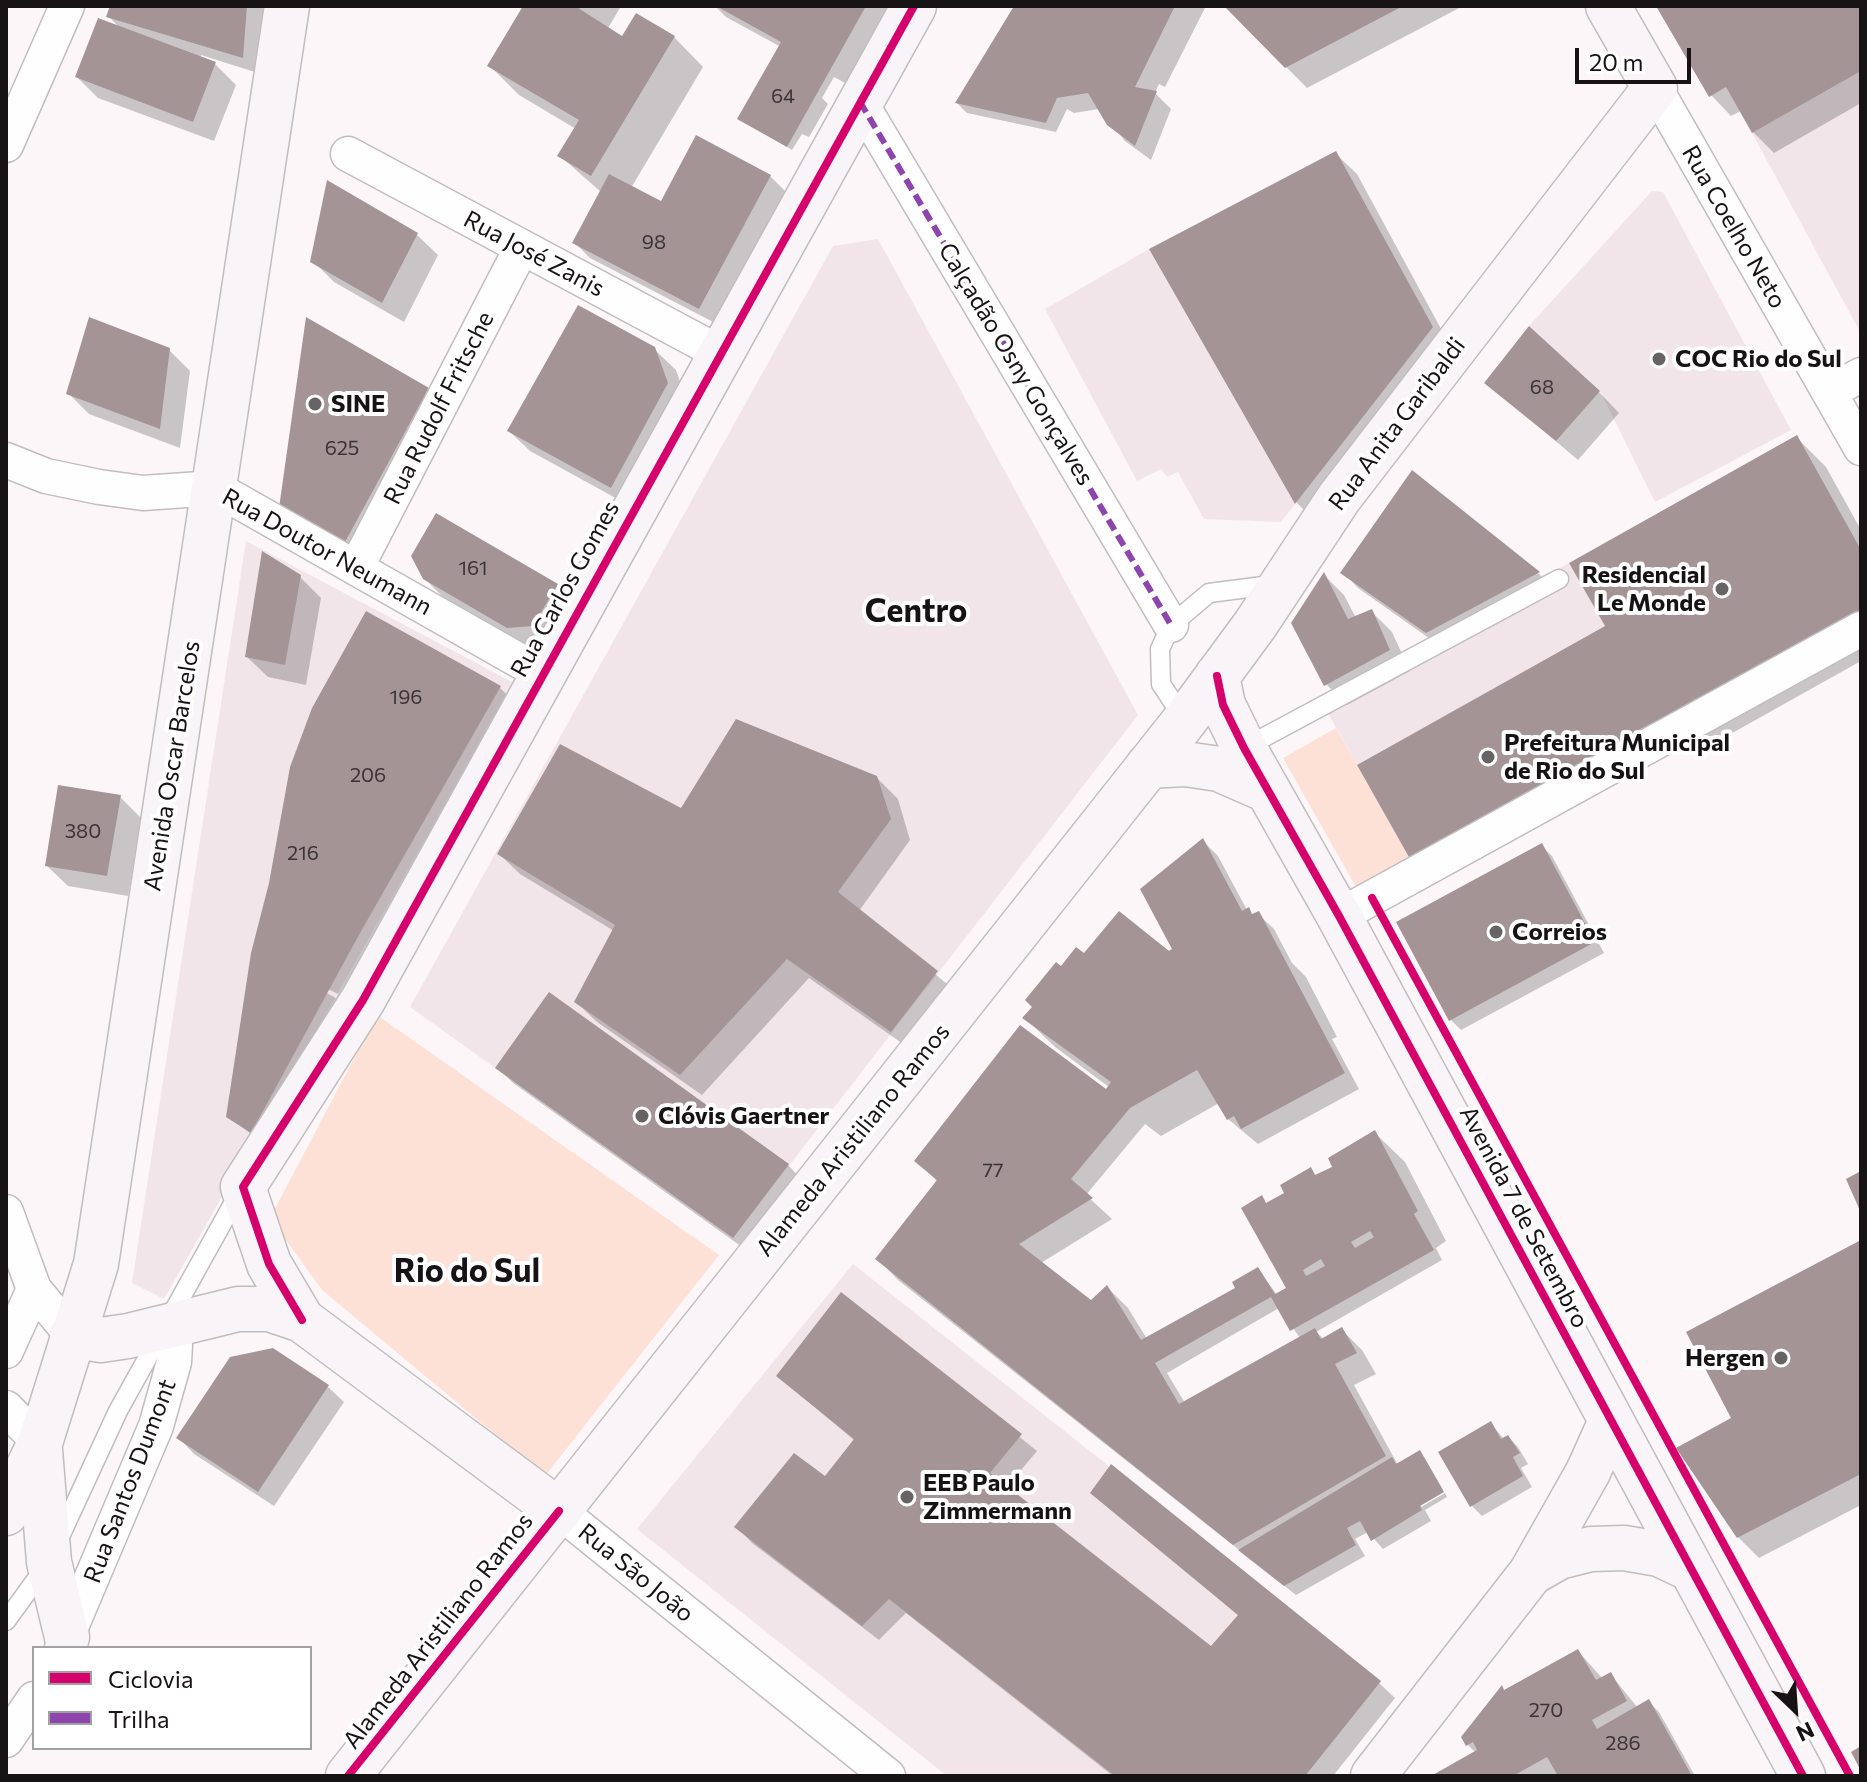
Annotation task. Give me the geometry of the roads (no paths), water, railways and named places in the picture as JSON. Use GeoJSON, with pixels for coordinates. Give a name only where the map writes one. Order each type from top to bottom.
{"type":"FeatureCollection","features":[{"type":"Feature","properties":{"kind":"street"},"geometry":{"type":"LineString","coordinates":[[6,145],[67,6]]}},
{"type":"Feature","properties":{"kind":"street","name":"Avenida Oscar Barcelos"},"geometry":{"type":"LineString","coordinates":[[6,1513],[40,1443],[96,1264],[287,6]]}},
{"type":"Feature","properties":{"kind":"street","name":"Rua Carlos Gomes"},"geometry":{"type":"LineString","coordinates":[[243,1187],[363,1000],[541,673],[914,6]]}},
{"type":"Feature","properties":{"kind":"street","name":"Rua Coelho Neto"},"geometry":{"type":"LineString","coordinates":[[1608,6],[1861,448]]}},
{"type":"Feature","properties":{"kind":"street","name":"Rua Anita Garibaldi"},"geometry":{"type":"LineString","coordinates":[[1148,766],[1217,676],[1339,498],[1655,88]]}},
{"type":"Feature","properties":{"kind":"street","name":"Calçadão Osny Gonçalves"},"geometry":{"type":"LineString","coordinates":[[860,102],[1171,625]]}},
{"type":"Feature","properties":{"kind":"street","name":"Rua José Zanis"},"geometry":{"type":"LineString","coordinates":[[348,154],[720,353]]}},
{"type":"Feature","properties":{"kind":"street","name":"Rua Rudolf Fritsche"},"geometry":{"type":"LineString","coordinates":[[356,568],[522,247]]}},
{"type":"Feature","properties":{"kind":"street"},"geometry":{"type":"LineString","coordinates":[[1829,392],[1861,375]]}},
{"type":"Feature","properties":{"kind":"street","name":"Rua Doutor Neumann"},"geometry":{"type":"LineString","coordinates":[[6,460],[46,476],[143,493],[215,488],[541,673]]}},
{"type":"Feature","properties":{"kind":"street"},"geometry":{"type":"LineString","coordinates":[[1339,916],[1861,629]]}},
{"type":"Feature","properties":{"kind":"street","name":"Avenida 7 de Setembro"},"geometry":{"type":"LineString","coordinates":[[1217,676],[1223,705],[1244,748],[1339,916],[1803,1776]]}},
{"type":"Feature","properties":{"kind":"street"},"geometry":{"type":"LineString","coordinates":[[1148,766],[1185,764],[1219,769],[1267,790]]}},
{"type":"Feature","properties":{"kind":"street","name":"Alameda Aristiliano Ramos"},"geometry":{"type":"LineString","coordinates":[[348,1776],[1148,766]]}},
{"type":"Feature","properties":{"kind":"street","name":"Rua São João"},"geometry":{"type":"LineString","coordinates":[[243,1187],[269,1264],[302,1320]]}},
{"type":"Feature","properties":{"kind":"street"},"geometry":{"type":"LineString","coordinates":[[6,1212],[34,1289],[72,1335]]}},
{"type":"Feature","properties":{"kind":"street"},"geometry":{"type":"LineString","coordinates":[[6,1351],[34,1289]]}},
{"type":"Feature","properties":{"kind":"street","name":"Rua São João"},"geometry":{"type":"LineString","coordinates":[[72,1335],[101,1340],[238,1309],[269,1309],[302,1320],[559,1511],[888,1776]]}},
{"type":"Feature","properties":{"kind":"street","name":"Rua Santos Dumont"},"geometry":{"type":"LineString","coordinates":[[64,1643],[156,1426],[174,1362],[175,1345],[165,1324]]}},
{"type":"Feature","properties":{"kind":"street"},"geometry":{"type":"LineString","coordinates":[[6,1408],[40,1443],[49,1562],[64,1643]]}},
{"type":"Feature","properties":{"kind":"street"},"geometry":{"type":"LineString","coordinates":[[1373,1776],[1531,1573],[1588,1472],[1611,1421]]}},
{"type":"Feature","properties":{"kind":"street"},"geometry":{"type":"LineString","coordinates":[[1531,1573],[1559,1557],[1591,1549],[1624,1548],[1659,1554],[1691,1569]]}},
{"type":"Feature","properties":{"kind":"street"},"geometry":{"type":"LineString","coordinates":[[6,1740],[32,1702]]}},
{"type":"Feature","properties":{"kind":"lane"},"geometry":{"type":"LineString","coordinates":[[1244,748],[1559,579]]}},
{"type":"Feature","properties":{"kind":"lane"},"geometry":{"type":"LineString","coordinates":[[1185,720],[1161,684],[1160,649],[1171,625],[1209,593],[1281,583]]}},
{"type":"Feature","properties":{"kind":"lane"},"geometry":{"type":"LineString","coordinates":[[6,1621],[49,1562],[118,1411],[243,1187]]}},
{"type":"Feature","properties":{"kind":"place","name":"COC Rio do Sul"},"geometry":{"type":"Point","coordinates":[1659,359]}},
{"type":"Feature","properties":{"kind":"place","name":"SINE"},"geometry":{"type":"Point","coordinates":[315,404]}},
{"type":"Feature","properties":{"kind":"place","name":"Residencial Le Monde"},"geometry":{"type":"Point","coordinates":[1722,589]}},
{"type":"Feature","properties":{"kind":"place","name":"Prefeitura Municipal de Rio do Sul"},"geometry":{"type":"Point","coordinates":[1488,757]}},
{"type":"Feature","properties":{"kind":"place","name":"Correios"},"geometry":{"type":"Point","coordinates":[1496,932]}},
{"type":"Feature","properties":{"kind":"place","name":"Clóvis Gaertner"},"geometry":{"type":"Point","coordinates":[642,1116]}},
{"type":"Feature","properties":{"kind":"place","name":"Hergen"},"geometry":{"type":"Point","coordinates":[1781,1358]}},
{"type":"Feature","properties":{"kind":"place","name":"EEB Paulo Zimmermann"},"geometry":{"type":"Point","coordinates":[907,1497]}},
{"type":"Feature","properties":{"kind":"district","name":"Centro"},"geometry":{"type":"Point","coordinates":[916,611]}},
{"type":"Feature","properties":{"kind":"district","name":"Rio do Sul"},"geometry":{"type":"Point","coordinates":[467,1271]}}]}
